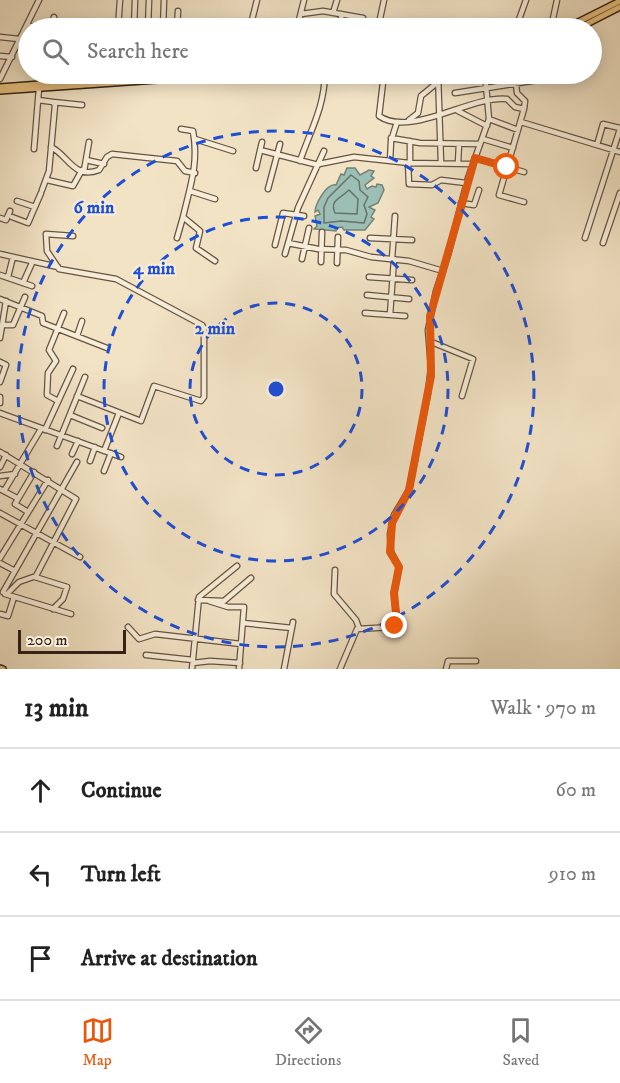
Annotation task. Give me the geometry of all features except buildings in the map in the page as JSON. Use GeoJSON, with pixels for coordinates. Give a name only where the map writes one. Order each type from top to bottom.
{"type":"FeatureCollection","features":[{"type":"Feature","properties":{"kind":"main road"},"geometry":{"type":"LineString","coordinates":[[586,18],[620,1]]}},
{"type":"Feature","properties":{"kind":"main road"},"geometry":{"type":"LineString","coordinates":[[599,18],[620,7]]}},
{"type":"Feature","properties":{"kind":"main road"},"geometry":{"type":"LineString","coordinates":[[0,89],[57,84]]}},
{"type":"Feature","properties":{"kind":"main road"},"geometry":{"type":"LineString","coordinates":[[0,89],[97,84]]}},
{"type":"Feature","properties":{"kind":"street"},"geometry":{"type":"LineString","coordinates":[[30,18],[39,0]]}},
{"type":"Feature","properties":{"kind":"street"},"geometry":{"type":"LineString","coordinates":[[119,18],[120,0]]}},
{"type":"Feature","properties":{"kind":"street"},"geometry":{"type":"LineString","coordinates":[[134,18],[135,0]]}},
{"type":"Feature","properties":{"kind":"street"},"geometry":{"type":"LineString","coordinates":[[148,18],[149,0]]}},
{"type":"Feature","properties":{"kind":"street"},"geometry":{"type":"LineString","coordinates":[[163,18],[164,0]]}},
{"type":"Feature","properties":{"kind":"street"},"geometry":{"type":"LineString","coordinates":[[252,18],[257,0]]}},
{"type":"Feature","properties":{"kind":"street"},"geometry":{"type":"LineString","coordinates":[[299,18],[304,0]]}},
{"type":"Feature","properties":{"kind":"street"},"geometry":{"type":"LineString","coordinates":[[333,13],[337,0]]}},
{"type":"Feature","properties":{"kind":"street"},"geometry":{"type":"LineString","coordinates":[[380,18],[384,0]]}},
{"type":"Feature","properties":{"kind":"street"},"geometry":{"type":"LineString","coordinates":[[519,18],[525,0]]}},
{"type":"Feature","properties":{"kind":"street"},"geometry":{"type":"LineString","coordinates":[[553,18],[557,0]]}},
{"type":"Feature","properties":{"kind":"street"},"geometry":{"type":"LineString","coordinates":[[178,11],[178,18]]}},
{"type":"Feature","properties":{"kind":"street"},"geometry":{"type":"LineString","coordinates":[[300,14],[320,11],[363,18]]}},
{"type":"Feature","properties":{"kind":"street"},"geometry":{"type":"LineString","coordinates":[[341,18],[342,14]]}},
{"type":"Feature","properties":{"kind":"street"},"geometry":{"type":"LineString","coordinates":[[0,37],[18,39]]}},
{"type":"Feature","properties":{"kind":"street"},"geometry":{"type":"LineString","coordinates":[[0,79],[18,42]]}},
{"type":"Feature","properties":{"kind":"street"},"geometry":{"type":"LineString","coordinates":[[0,56],[12,57]]}},
{"type":"Feature","properties":{"kind":"street"},"geometry":{"type":"LineString","coordinates":[[300,161],[309,131],[322,108],[324,84]]}},
{"type":"Feature","properties":{"kind":"street"},"geometry":{"type":"LineString","coordinates":[[383,84],[379,116],[397,122],[428,119],[440,113],[458,111],[489,100],[504,99],[524,109]]}},
{"type":"Feature","properties":{"kind":"street"},"geometry":{"type":"LineString","coordinates":[[407,122],[418,113],[421,96],[436,84]]}},
{"type":"Feature","properties":{"kind":"street"},"geometry":{"type":"LineString","coordinates":[[438,84],[441,163]]}},
{"type":"Feature","properties":{"kind":"street"},"geometry":{"type":"LineString","coordinates":[[359,628],[393,627],[397,623],[394,593],[399,567],[390,552],[390,534],[394,515],[409,490],[431,376],[430,316],[466,183],[489,119],[486,84]]}},
{"type":"Feature","properties":{"kind":"street"},"geometry":{"type":"LineString","coordinates":[[455,93],[516,84],[519,95],[524,98],[524,109],[499,195],[524,202]]}},
{"type":"Feature","properties":{"kind":"street"},"geometry":{"type":"LineString","coordinates":[[34,149],[39,88]]}},
{"type":"Feature","properties":{"kind":"street"},"geometry":{"type":"LineString","coordinates":[[512,103],[519,95]]}},
{"type":"Feature","properties":{"kind":"street"},"geometry":{"type":"LineString","coordinates":[[38,100],[82,105]]}},
{"type":"Feature","properties":{"kind":"street"},"geometry":{"type":"LineString","coordinates":[[12,217],[28,223],[47,180],[53,102]]}},
{"type":"Feature","properties":{"kind":"street"},"geometry":{"type":"LineString","coordinates":[[458,111],[487,126]]}},
{"type":"Feature","properties":{"kind":"street"},"geometry":{"type":"LineString","coordinates":[[489,119],[519,130]]}},
{"type":"Feature","properties":{"kind":"street"},"geometry":{"type":"LineString","coordinates":[[390,161],[392,138],[397,122]]}},
{"type":"Feature","properties":{"kind":"street"},"geometry":{"type":"LineString","coordinates":[[521,122],[620,152]]}},
{"type":"Feature","properties":{"kind":"street"},"geometry":{"type":"LineString","coordinates":[[585,238],[620,128],[603,124],[597,145]]}},
{"type":"Feature","properties":{"kind":"street"},"geometry":{"type":"LineString","coordinates":[[177,238],[195,173],[195,139],[192,130],[181,129]]}},
{"type":"Feature","properties":{"kind":"street"},"geometry":{"type":"LineString","coordinates":[[392,138],[441,144],[482,142],[513,148]]}},
{"type":"Feature","properties":{"kind":"street"},"geometry":{"type":"LineString","coordinates":[[195,139],[233,150]]}},
{"type":"Feature","properties":{"kind":"street"},"geometry":{"type":"LineString","coordinates":[[410,141],[409,184],[432,185],[439,180],[466,183]]}},
{"type":"Feature","properties":{"kind":"street"},"geometry":{"type":"LineString","coordinates":[[47,180],[73,186],[83,170],[89,142]]}},
{"type":"Feature","properties":{"kind":"street"},"geometry":{"type":"LineString","coordinates":[[256,168],[262,142]]}},
{"type":"Feature","properties":{"kind":"street"},"geometry":{"type":"LineString","coordinates":[[268,189],[280,144]]}},
{"type":"Feature","properties":{"kind":"street"},"geometry":{"type":"LineString","coordinates":[[458,163],[459,144]]}},
{"type":"Feature","properties":{"kind":"street"},"geometry":{"type":"LineString","coordinates":[[51,147],[58,151],[68,164],[83,170],[95,171],[112,154],[177,161],[185,171],[195,173]]}},
{"type":"Feature","properties":{"kind":"street"},"geometry":{"type":"LineString","coordinates":[[260,150],[319,165],[349,157],[409,163],[474,161],[524,172]]}},
{"type":"Feature","properties":{"kind":"street"},"geometry":{"type":"LineString","coordinates":[[285,255],[296,215],[324,151]]}},
{"type":"Feature","properties":{"kind":"street"},"geometry":{"type":"LineString","coordinates":[[86,160],[104,164]]}},
{"type":"Feature","properties":{"kind":"street"},"geometry":{"type":"LineString","coordinates":[[461,203],[474,205],[479,190]]}},
{"type":"Feature","properties":{"kind":"street"},"geometry":{"type":"LineString","coordinates":[[190,191],[215,199]]}},
{"type":"Feature","properties":{"kind":"street"},"geometry":{"type":"LineString","coordinates":[[603,243],[620,193]]}},
{"type":"Feature","properties":{"kind":"street"},"geometry":{"type":"LineString","coordinates":[[17,201],[35,207]]}},
{"type":"Feature","properties":{"kind":"street"},"geometry":{"type":"LineString","coordinates":[[0,218],[6,220],[10,211]]}},
{"type":"Feature","properties":{"kind":"street"},"geometry":{"type":"LineString","coordinates":[[275,245],[283,213],[304,216]]}},
{"type":"Feature","properties":{"kind":"street"},"geometry":{"type":"LineString","coordinates":[[390,315],[395,216]]}},
{"type":"Feature","properties":{"kind":"street"},"geometry":{"type":"LineString","coordinates":[[183,217],[200,231],[196,248],[215,261]]}},
{"type":"Feature","properties":{"kind":"street"},"geometry":{"type":"LineString","coordinates":[[302,259],[309,228]]}},
{"type":"Feature","properties":{"kind":"street"},"geometry":{"type":"LineString","coordinates":[[321,262],[322,232]]}},
{"type":"Feature","properties":{"kind":"street"},"geometry":{"type":"LineString","coordinates":[[73,236],[46,234],[47,252],[58,267],[65,272],[116,279],[204,326],[203,399],[193,399],[154,386],[143,420],[77,396]]}},
{"type":"Feature","properties":{"kind":"street"},"geometry":{"type":"LineString","coordinates":[[337,264],[338,237]]}},
{"type":"Feature","properties":{"kind":"street"},"geometry":{"type":"LineString","coordinates":[[370,238],[412,240]]}},
{"type":"Feature","properties":{"kind":"street"},"geometry":{"type":"LineString","coordinates":[[288,243],[322,249],[338,249],[442,271]]}},
{"type":"Feature","properties":{"kind":"street"},"geometry":{"type":"LineString","coordinates":[[0,254],[58,267]]}},
{"type":"Feature","properties":{"kind":"street"},"geometry":{"type":"LineString","coordinates":[[8,278],[13,257]]}},
{"type":"Feature","properties":{"kind":"street"},"geometry":{"type":"LineString","coordinates":[[24,283],[32,263]]}},
{"type":"Feature","properties":{"kind":"street"},"geometry":{"type":"LineString","coordinates":[[0,275],[32,286]]}},
{"type":"Feature","properties":{"kind":"street"},"geometry":{"type":"LineString","coordinates":[[369,277],[412,280]]}},
{"type":"Feature","properties":{"kind":"street"},"geometry":{"type":"LineString","coordinates":[[367,295],[409,299]]}},
{"type":"Feature","properties":{"kind":"street"},"geometry":{"type":"LineString","coordinates":[[2,325],[13,324],[25,297]]}},
{"type":"Feature","properties":{"kind":"street"},"geometry":{"type":"LineString","coordinates":[[0,299],[42,316],[42,322],[106,348]]}},
{"type":"Feature","properties":{"kind":"street"},"geometry":{"type":"LineString","coordinates":[[0,338],[6,302]]}},
{"type":"Feature","properties":{"kind":"street"},"geometry":{"type":"LineString","coordinates":[[58,401],[47,395],[48,373],[56,361],[50,350],[64,313]]}},
{"type":"Feature","properties":{"kind":"street"},"geometry":{"type":"LineString","coordinates":[[365,313],[405,316]]}},
{"type":"Feature","properties":{"kind":"street"},"geometry":{"type":"LineString","coordinates":[[76,336],[82,321]]}},
{"type":"Feature","properties":{"kind":"street"},"geometry":{"type":"LineString","coordinates":[[429,341],[472,359],[462,396]]}},
{"type":"Feature","properties":{"kind":"street"},"geometry":{"type":"LineString","coordinates":[[0,362],[6,365],[0,382]]}},
{"type":"Feature","properties":{"kind":"street"},"geometry":{"type":"LineString","coordinates":[[17,498],[2,490],[43,430],[73,369]]}},
{"type":"Feature","properties":{"kind":"street"},"geometry":{"type":"LineString","coordinates":[[57,446],[85,377]]}},
{"type":"Feature","properties":{"kind":"street"},"geometry":{"type":"LineString","coordinates":[[0,397],[0,403]]}},
{"type":"Feature","properties":{"kind":"street"},"geometry":{"type":"LineString","coordinates":[[0,413],[121,457]]}},
{"type":"Feature","properties":{"kind":"street"},"geometry":{"type":"LineString","coordinates":[[104,451],[119,413]]}},
{"type":"Feature","properties":{"kind":"street"},"geometry":{"type":"LineString","coordinates":[[70,415],[102,428]]}},
{"type":"Feature","properties":{"kind":"street"},"geometry":{"type":"LineString","coordinates":[[72,454],[78,441]]}},
{"type":"Feature","properties":{"kind":"street"},"geometry":{"type":"LineString","coordinates":[[90,461],[95,447]]}},
{"type":"Feature","properties":{"kind":"street"},"geometry":{"type":"LineString","coordinates":[[0,452],[76,499],[35,578]]}},
{"type":"Feature","properties":{"kind":"street"},"geometry":{"type":"LineString","coordinates":[[104,471],[111,453]]}},
{"type":"Feature","properties":{"kind":"street"},"geometry":{"type":"LineString","coordinates":[[0,466],[6,455]]}},
{"type":"Feature","properties":{"kind":"street"},"geometry":{"type":"LineString","coordinates":[[3,593],[76,462]]}},
{"type":"Feature","properties":{"kind":"street"},"geometry":{"type":"LineString","coordinates":[[28,512],[15,504],[34,472]]}},
{"type":"Feature","properties":{"kind":"street"},"geometry":{"type":"LineString","coordinates":[[0,476],[15,474]]}},
{"type":"Feature","properties":{"kind":"street"},"geometry":{"type":"LineString","coordinates":[[0,558],[48,480]]}},
{"type":"Feature","properties":{"kind":"street"},"geometry":{"type":"LineString","coordinates":[[0,523],[2,515],[80,556]]}},
{"type":"Feature","properties":{"kind":"street"},"geometry":{"type":"LineString","coordinates":[[0,562],[15,571]]}},
{"type":"Feature","properties":{"kind":"street"},"geometry":{"type":"LineString","coordinates":[[193,664],[198,600],[201,594],[237,566]]}},
{"type":"Feature","properties":{"kind":"street"},"geometry":{"type":"LineString","coordinates":[[335,570],[334,594],[356,620],[359,628],[340,669]]}},
{"type":"Feature","properties":{"kind":"street"},"geometry":{"type":"LineString","coordinates":[[3,593],[19,582],[35,578],[67,587],[63,599],[53,609]]}},
{"type":"Feature","properties":{"kind":"street"},"geometry":{"type":"LineString","coordinates":[[198,600],[224,601],[251,578]]}},
{"type":"Feature","properties":{"kind":"street"},"geometry":{"type":"LineString","coordinates":[[3,593],[71,614]]}},
{"type":"Feature","properties":{"kind":"street"},"geometry":{"type":"LineString","coordinates":[[0,614],[8,616],[14,597]]}},
{"type":"Feature","properties":{"kind":"street"},"geometry":{"type":"LineString","coordinates":[[146,655],[193,664],[210,661],[239,666],[243,605],[228,607],[209,601]]}},
{"type":"Feature","properties":{"kind":"street"},"geometry":{"type":"LineString","coordinates":[[284,669],[293,622]]}},
{"type":"Feature","properties":{"kind":"street"},"geometry":{"type":"LineString","coordinates":[[243,623],[292,628]]}},
{"type":"Feature","properties":{"kind":"street"},"geometry":{"type":"LineString","coordinates":[[128,627],[139,639],[155,634],[241,644]]}},
{"type":"Feature","properties":{"kind":"street"},"geometry":{"type":"LineString","coordinates":[[446,669],[448,661],[476,661]]}},
{"type":"Feature","properties":{"kind":"water"},"geometry":{"type":"Polygon","coordinates":[[[347,168],[355,168],[360,175],[369,170],[374,171],[371,176],[374,178],[365,185],[367,189],[372,186],[376,187],[377,184],[382,185],[384,190],[378,203],[369,207],[375,210],[371,217],[374,219],[365,230],[344,230],[342,227],[336,228],[336,231],[314,229],[317,226],[315,216],[320,214],[318,210],[315,212],[319,200],[328,187],[336,185],[347,168]]]}},
{"type":"Feature","properties":{"kind":"route"},"geometry":{"type":"LineString","coordinates":[[395,626],[397,623],[394,590],[399,567],[390,552],[389,540],[394,515],[407,497],[409,490],[428,393],[431,367],[428,330],[436,291],[475,158],[507,167]]}}]}
